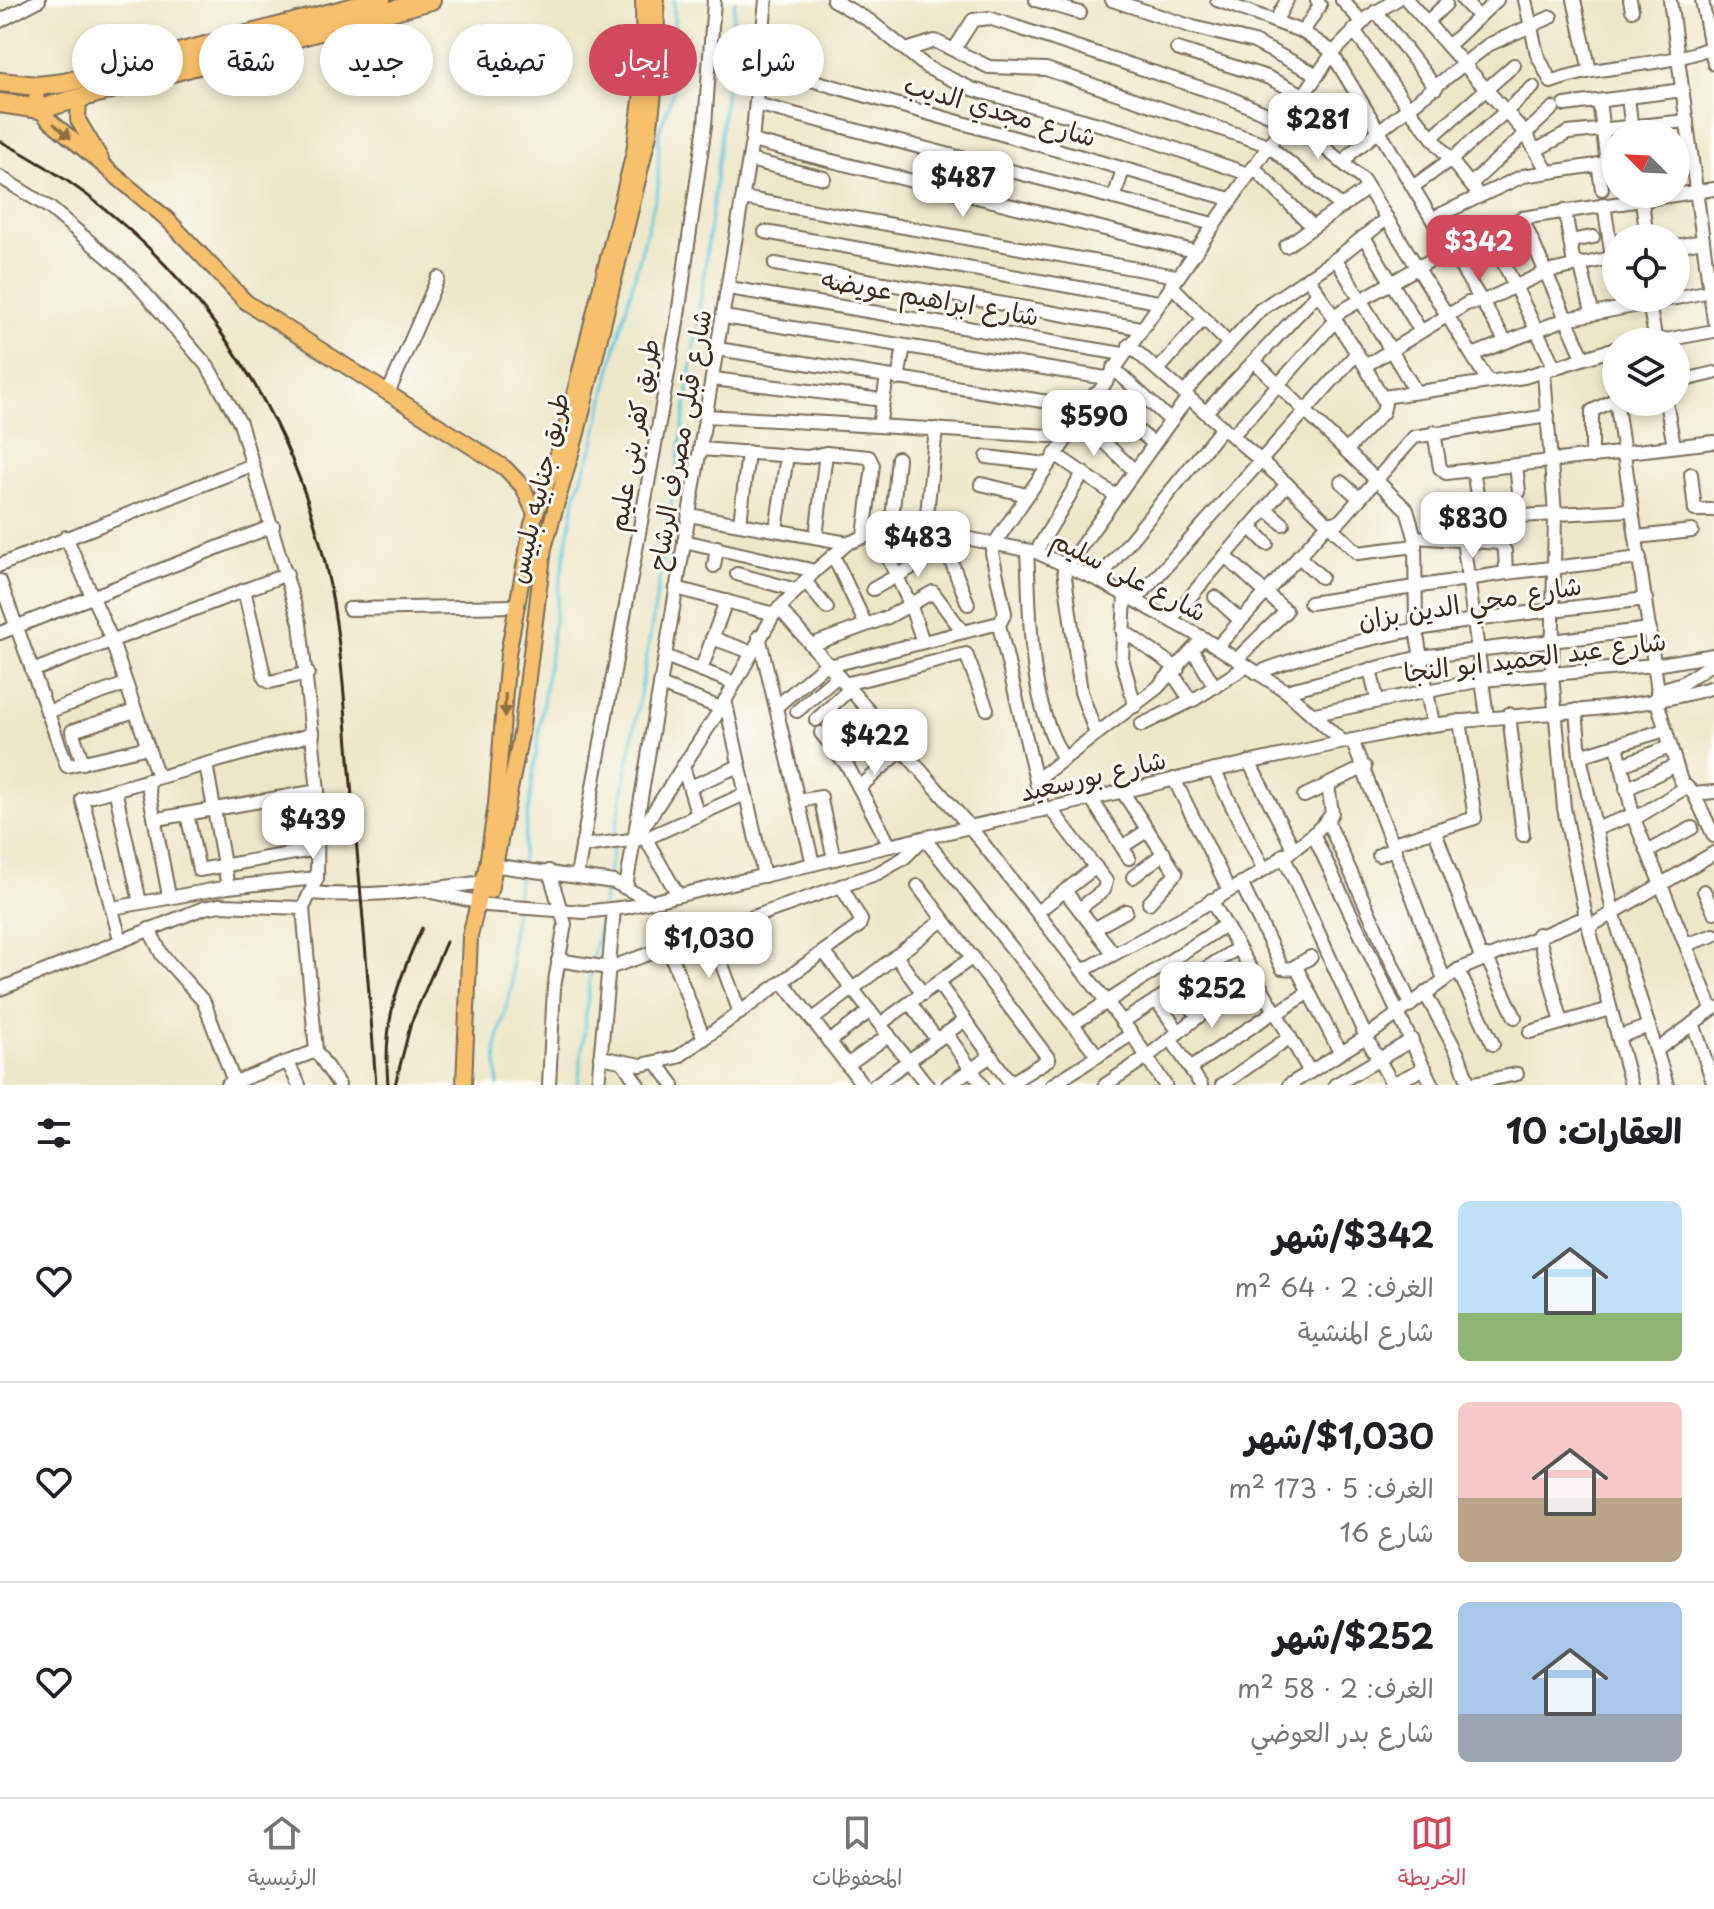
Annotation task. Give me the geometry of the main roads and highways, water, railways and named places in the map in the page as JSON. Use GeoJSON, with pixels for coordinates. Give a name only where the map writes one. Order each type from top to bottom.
{"type":"FeatureCollection","features":[{"type":"Feature","properties":{"kind":"highway"},"geometry":{"type":"LineString","coordinates":[[0,82],[37,86],[104,74],[381,0]]}},
{"type":"Feature","properties":{"kind":"highway"},"geometry":{"type":"LineString","coordinates":[[0,103],[40,109],[431,0]]}},
{"type":"Feature","properties":{"kind":"main road","name":"طريق جنابيه بلبيس"},"geometry":{"type":"LineString","coordinates":[[464,1085],[470,936],[488,905],[484,882],[503,746],[508,654],[537,507],[563,440],[624,222],[641,104],[643,0]]}},
{"type":"Feature","properties":{"kind":"main road","name":"طريق جنابيه بلبيس"},"geometry":{"type":"LineString","coordinates":[[472,1085],[475,953],[502,867],[532,656],[541,561],[577,433],[655,98],[656,0]]}},
{"type":"Feature","properties":{"kind":"main road"},"geometry":{"type":"LineString","coordinates":[[37,86],[35,97],[40,109]]}},
{"type":"Feature","properties":{"kind":"main road","name":"طريق جنابيه بلبيس"},"geometry":{"type":"LineString","coordinates":[[79,99],[78,120],[106,166]]}},
{"type":"Feature","properties":{"kind":"main road","name":"طريق جنابيه بلبيس"},"geometry":{"type":"LineString","coordinates":[[40,109],[57,128],[167,219],[246,302],[505,468],[537,507]]}},
{"type":"Feature","properties":{"kind":"main road"},"geometry":{"type":"LineString","coordinates":[[537,507],[554,507]]}},
{"type":"Feature","properties":{"kind":"main road"},"geometry":{"type":"LineString","coordinates":[[508,654],[532,656]]}},
{"type":"Feature","properties":{"kind":"waterway"},"geometry":{"type":"LineString","coordinates":[[521,864],[559,587],[576,494],[594,443],[658,189],[659,132],[675,86],[674,0]]}},
{"type":"Feature","properties":{"kind":"waterway"},"geometry":{"type":"LineString","coordinates":[[614,839],[684,421],[712,211],[735,0]]}},
{"type":"Feature","properties":{"kind":"waterway"},"geometry":{"type":"LineString","coordinates":[[607,879],[613,847]]}},
{"type":"Feature","properties":{"kind":"waterway"},"geometry":{"type":"LineString","coordinates":[[516,904],[520,872]]}},
{"type":"Feature","properties":{"kind":"waterway"},"geometry":{"type":"LineString","coordinates":[[602,906],[606,886]]}},
{"type":"Feature","properties":{"kind":"waterway"},"geometry":{"type":"LineString","coordinates":[[498,1085],[496,1046],[512,986],[511,943],[515,911]]}},
{"type":"Feature","properties":{"kind":"waterway"},"geometry":{"type":"LineString","coordinates":[[592,961],[601,914]]}},
{"type":"Feature","properties":{"kind":"waterway"},"geometry":{"type":"LineString","coordinates":[[578,1085],[591,969]]}},
{"type":"Feature","properties":{"kind":"railway"},"geometry":{"type":"LineString","coordinates":[[0,141],[62,178],[119,221],[170,270],[216,325],[255,385],[287,449],[312,516],[334,612],[344,691],[376,1085]]}},
{"type":"Feature","properties":{"kind":"railway"},"geometry":{"type":"LineString","coordinates":[[388,1085],[388,1042],[393,1004],[422,928]]}},
{"type":"Feature","properties":{"kind":"railway"},"geometry":{"type":"LineString","coordinates":[[395,1085],[411,1023],[446,942]]}}]}
